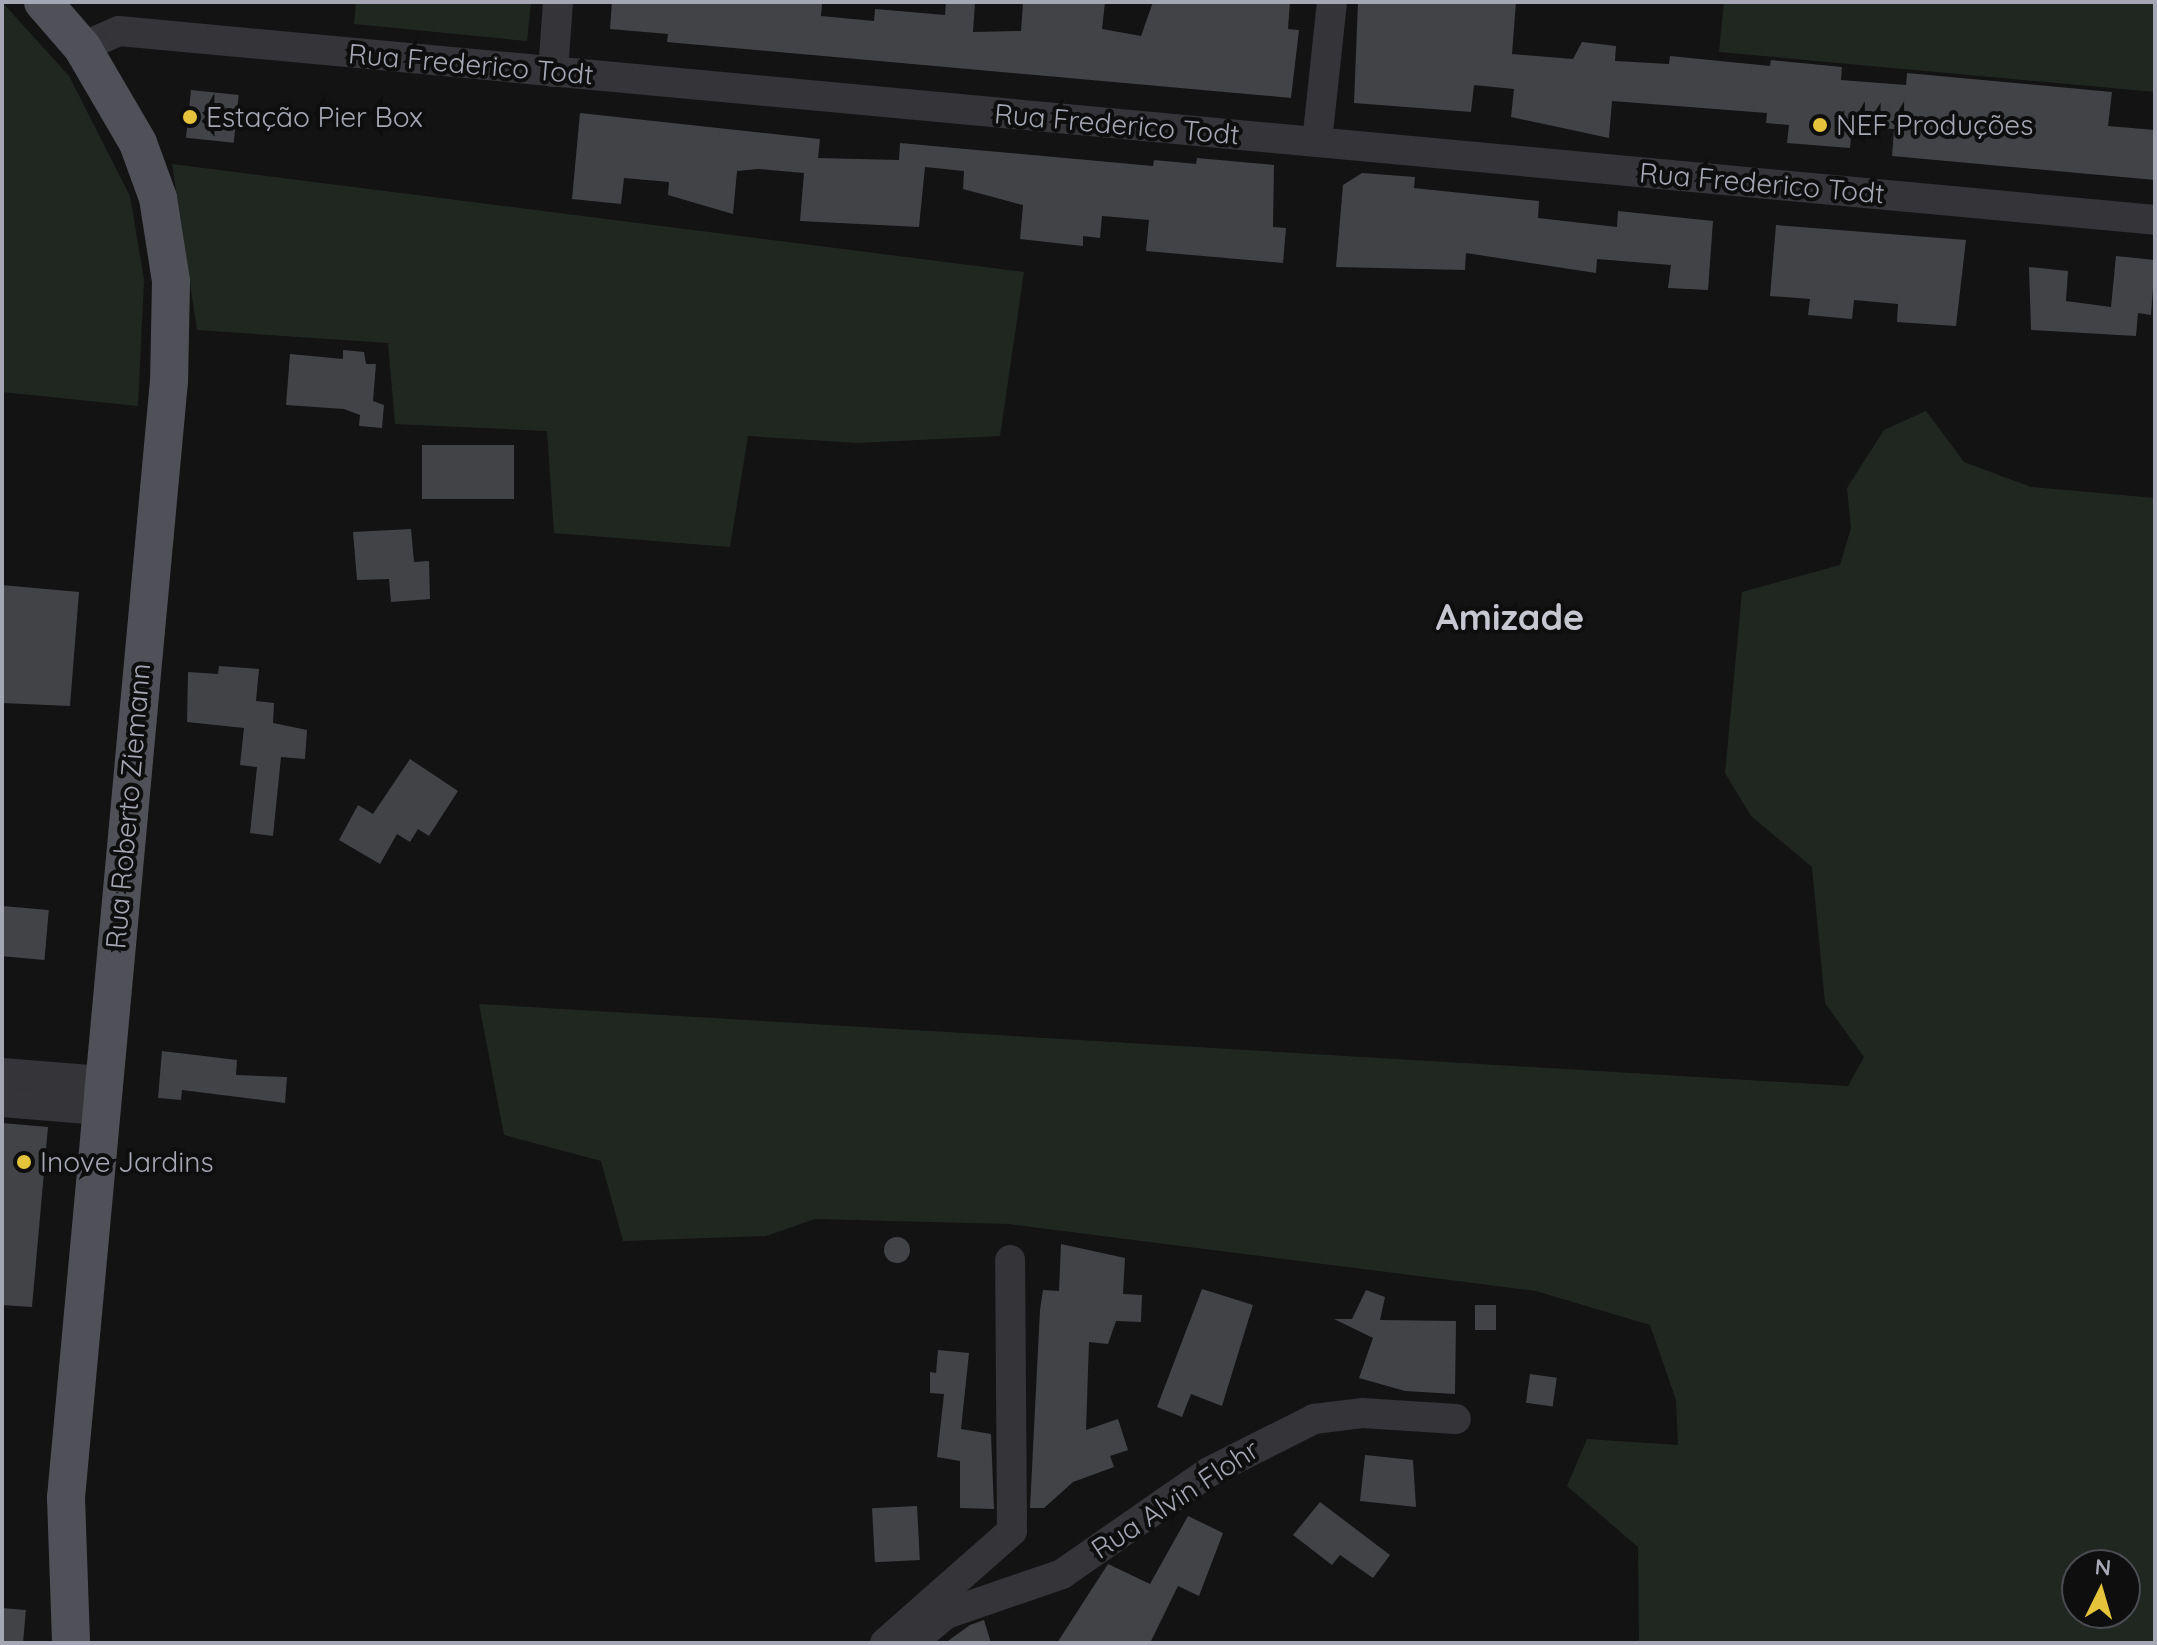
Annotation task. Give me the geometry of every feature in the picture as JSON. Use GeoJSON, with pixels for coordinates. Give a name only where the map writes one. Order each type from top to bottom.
{"type":"FeatureCollection","features":[{"type":"Feature","properties":{"kind":"main road","name":"Rua Roberto Ziemann"},"geometry":{"type":"LineString","coordinates":[[43,2],[82,47],[148,167],[171,281],[169,381],[66,1498],[71,1643]]}},
{"type":"Feature","properties":{"kind":"street"},"geometry":{"type":"LineString","coordinates":[[553,72],[558,2]]}},
{"type":"Feature","properties":{"kind":"street"},"geometry":{"type":"LineString","coordinates":[[1317,142],[1332,2]]}},
{"type":"Feature","properties":{"kind":"street","name":"Rua Frederico Todt"},"geometry":{"type":"LineString","coordinates":[[82,47],[119,31],[2155,220]]}},
{"type":"Feature","properties":{"kind":"street"},"geometry":{"type":"LineString","coordinates":[[2,1073],[102,1096]]}},
{"type":"Feature","properties":{"kind":"street"},"geometry":{"type":"LineString","coordinates":[[2,1102],[102,1096]]}},
{"type":"Feature","properties":{"kind":"street"},"geometry":{"type":"LineString","coordinates":[[885,1643],[1012,1531],[1010,1260]]}},
{"type":"Feature","properties":{"kind":"street","name":"Rua Alvin Flohr"},"geometry":{"type":"LineString","coordinates":[[911,1643],[946,1614],[1062,1574],[1209,1472],[1314,1419],[1362,1413],[1456,1419]]}},
{"type":"Feature","properties":{"kind":"shaded area"},"geometry":{"type":"Polygon","coordinates":[[[2,2],[69,76],[130,196],[144,280],[138,406],[2,392],[2,2]]]}},
{"type":"Feature","properties":{"kind":"shaded area"},"geometry":{"type":"Polygon","coordinates":[[[356,2],[531,2],[527,41],[354,24],[356,2]]]}},
{"type":"Feature","properties":{"kind":"shaded area"},"geometry":{"type":"Polygon","coordinates":[[[1724,2],[2155,2],[2155,92],[1719,52],[1724,2]]]}},
{"type":"Feature","properties":{"kind":"shaded area"},"geometry":{"type":"Polygon","coordinates":[[[172,164],[1024,272],[1000,436],[858,443],[748,436],[730,547],[554,533],[547,431],[395,424],[388,343],[197,330],[172,164]]]}},
{"type":"Feature","properties":{"kind":"shaded area"},"geometry":{"type":"Polygon","coordinates":[[[1926,411],[1964,462],[2031,487],[2155,498],[2155,1643],[1639,1643],[1638,1547],[1567,1486],[1587,1439],[1678,1445],[1676,1400],[1650,1325],[1536,1291],[1009,1224],[815,1219],[766,1236],[623,1241],[601,1161],[504,1135],[479,1004],[1848,1086],[1864,1057],[1825,1003],[1812,867],[1751,816],[1725,773],[1742,592],[1840,565],[1851,528],[1847,488],[1884,430],[1926,411]]]}},
{"type":"Feature","properties":{"kind":"building"},"geometry":{"type":"Polygon","coordinates":[[[612,2],[796,2],[822,4],[821,16],[874,21],[875,9],[945,15],[946,2],[975,2],[973,32],[1021,31],[1023,2],[1105,2],[1102,29],[1141,36],[1153,2],[1290,2],[1288,29],[1299,30],[1291,98],[667,42],[668,34],[610,29],[612,2]]]}},
{"type":"Feature","properties":{"kind":"building"},"geometry":{"type":"Polygon","coordinates":[[[1358,2],[1516,2],[1512,54],[1573,59],[1582,42],[1616,46],[1615,61],[1669,64],[1670,56],[1770,66],[1771,60],[1842,67],[1841,80],[1906,85],[1907,73],[2112,92],[2108,126],[2155,130],[2155,180],[1892,156],[1894,129],[1852,126],[1850,148],[1787,143],[1789,125],[1766,123],[1767,113],[1612,101],[1609,138],[1511,117],[1514,89],[1474,85],[1471,112],[1354,103],[1358,2]]]}},
{"type":"Feature","properties":{"kind":"building"},"geometry":{"type":"Polygon","coordinates":[[[191,90],[239,95],[234,143],[186,138],[191,90]]]}},
{"type":"Feature","properties":{"kind":"building"},"geometry":{"type":"Polygon","coordinates":[[[580,113],[820,139],[818,158],[899,160],[900,143],[1153,166],[1154,160],[1196,164],[1197,158],[1274,165],[1273,227],[1286,228],[1283,263],[1146,251],[1149,220],[1102,216],[1100,238],[1083,236],[1083,246],[1020,239],[1023,205],[963,189],[964,171],[925,167],[919,227],[800,221],[804,173],[758,169],[737,171],[733,214],[668,195],[669,182],[624,178],[621,204],[572,199],[580,113]]]}},
{"type":"Feature","properties":{"kind":"building"},"geometry":{"type":"Polygon","coordinates":[[[1362,173],[1415,177],[1414,188],[1539,201],[1538,218],[1617,227],[1618,211],[1713,221],[1708,290],[1668,288],[1671,265],[1597,259],[1596,273],[1466,253],[1465,270],[1336,267],[1343,185],[1362,173]]]}},
{"type":"Feature","properties":{"kind":"building"},"geometry":{"type":"Polygon","coordinates":[[[1776,225],[1966,240],[1956,326],[1897,322],[1898,304],[1854,300],[1852,319],[1808,315],[1810,299],[1770,296],[1776,225]]]}},
{"type":"Feature","properties":{"kind":"building"},"geometry":{"type":"Polygon","coordinates":[[[2116,256],[2155,260],[2151,315],[2138,313],[2136,336],[2031,330],[2029,267],[2068,271],[2066,301],[2111,307],[2116,256]]]}},
{"type":"Feature","properties":{"kind":"building"},"geometry":{"type":"Polygon","coordinates":[[[343,350],[364,352],[366,364],[376,364],[373,401],[384,405],[382,428],[359,426],[360,415],[344,409],[286,405],[290,354],[343,359],[343,350]]]}},
{"type":"Feature","properties":{"kind":"building"},"geometry":{"type":"Polygon","coordinates":[[[422,445],[514,445],[514,499],[422,499],[422,445]]]}},
{"type":"Feature","properties":{"kind":"building"},"geometry":{"type":"Polygon","coordinates":[[[411,529],[414,562],[429,561],[430,599],[391,602],[389,579],[357,580],[353,532],[411,529]]]}},
{"type":"Feature","properties":{"kind":"building"},"geometry":{"type":"Polygon","coordinates":[[[2,585],[79,592],[70,706],[2,703],[2,585]]]}},
{"type":"Feature","properties":{"kind":"building"},"geometry":{"type":"Polygon","coordinates":[[[219,666],[259,669],[256,701],[274,703],[273,723],[307,730],[305,759],[281,757],[273,836],[250,833],[257,767],[240,765],[244,728],[187,722],[188,672],[218,674],[219,666]]]}},
{"type":"Feature","properties":{"kind":"building"},"geometry":{"type":"Polygon","coordinates":[[[410,759],[458,791],[429,836],[418,829],[410,842],[397,834],[380,864],[339,840],[358,805],[373,814],[410,759]]]}},
{"type":"Feature","properties":{"kind":"building"},"geometry":{"type":"Polygon","coordinates":[[[2,906],[49,910],[44,960],[2,956],[2,906]]]}},
{"type":"Feature","properties":{"kind":"building"},"geometry":{"type":"Polygon","coordinates":[[[162,1051],[237,1060],[236,1075],[287,1077],[285,1103],[182,1090],[181,1100],[158,1098],[162,1051]]]}},
{"type":"Feature","properties":{"kind":"building"},"geometry":{"type":"Polygon","coordinates":[[[2,1123],[48,1127],[32,1307],[2,1305],[2,1123]]]}},
{"type":"Feature","properties":{"kind":"building"},"geometry":{"type":"Polygon","coordinates":[[[897,1237],[906,1241],[910,1250],[906,1259],[897,1263],[888,1259],[884,1250],[888,1241],[897,1237]]]}},
{"type":"Feature","properties":{"kind":"building"},"geometry":{"type":"Polygon","coordinates":[[[1061,1244],[1125,1258],[1123,1294],[1142,1295],[1141,1322],[1116,1321],[1108,1344],[1089,1342],[1086,1430],[1118,1419],[1128,1450],[1110,1456],[1114,1467],[1073,1482],[1044,1508],[1030,1508],[1040,1310],[1043,1290],[1059,1291],[1061,1244]]]}},
{"type":"Feature","properties":{"kind":"building"},"geometry":{"type":"Polygon","coordinates":[[[1202,1289],[1253,1305],[1222,1406],[1191,1394],[1182,1417],[1157,1407],[1202,1289]]]}},
{"type":"Feature","properties":{"kind":"building"},"geometry":{"type":"Polygon","coordinates":[[[1366,1290],[1385,1297],[1380,1320],[1456,1321],[1455,1394],[1405,1391],[1359,1378],[1373,1338],[1334,1319],[1352,1319],[1366,1290]]]}},
{"type":"Feature","properties":{"kind":"building"},"geometry":{"type":"Polygon","coordinates":[[[1475,1305],[1496,1305],[1496,1330],[1475,1330],[1475,1305]]]}},
{"type":"Feature","properties":{"kind":"building"},"geometry":{"type":"Polygon","coordinates":[[[938,1350],[969,1353],[961,1429],[991,1434],[994,1509],[960,1508],[960,1461],[937,1457],[944,1394],[930,1393],[930,1372],[936,1373],[938,1350]]]}},
{"type":"Feature","properties":{"kind":"building"},"geometry":{"type":"Polygon","coordinates":[[[1530,1374],[1557,1378],[1553,1406],[1526,1403],[1530,1374]]]}},
{"type":"Feature","properties":{"kind":"building"},"geometry":{"type":"Polygon","coordinates":[[[1365,1455],[1413,1460],[1416,1507],[1360,1501],[1365,1455]]]}},
{"type":"Feature","properties":{"kind":"building"},"geometry":{"type":"Polygon","coordinates":[[[1320,1502],[1390,1555],[1373,1578],[1340,1555],[1332,1565],[1293,1535],[1320,1502]]]}},
{"type":"Feature","properties":{"kind":"building"},"geometry":{"type":"Polygon","coordinates":[[[917,1506],[920,1560],[875,1562],[872,1508],[917,1506]]]}},
{"type":"Feature","properties":{"kind":"building"},"geometry":{"type":"Polygon","coordinates":[[[1188,1516],[1223,1533],[1199,1596],[1178,1586],[1150,1643],[1057,1643],[1108,1564],[1150,1584],[1188,1516]]]}},
{"type":"Feature","properties":{"kind":"building"},"geometry":{"type":"Polygon","coordinates":[[[2,1608],[26,1610],[23,1643],[2,1643],[2,1608]]]}},
{"type":"Feature","properties":{"kind":"building"},"geometry":{"type":"Polygon","coordinates":[[[984,1620],[991,1643],[945,1643],[970,1625],[984,1620]]]}},
{"type":"Feature","properties":{"kind":"place","name":"Estação Pier Box"},"geometry":{"type":"Point","coordinates":[190,117]}},
{"type":"Feature","properties":{"kind":"place","name":"NEF Produções"},"geometry":{"type":"Point","coordinates":[1820,125]}},
{"type":"Feature","properties":{"kind":"place","name":"Inove Jardins"},"geometry":{"type":"Point","coordinates":[24,1162]}},
{"type":"Feature","properties":{"kind":"district","name":"Amizade"},"geometry":{"type":"Point","coordinates":[1510,617]}}]}
